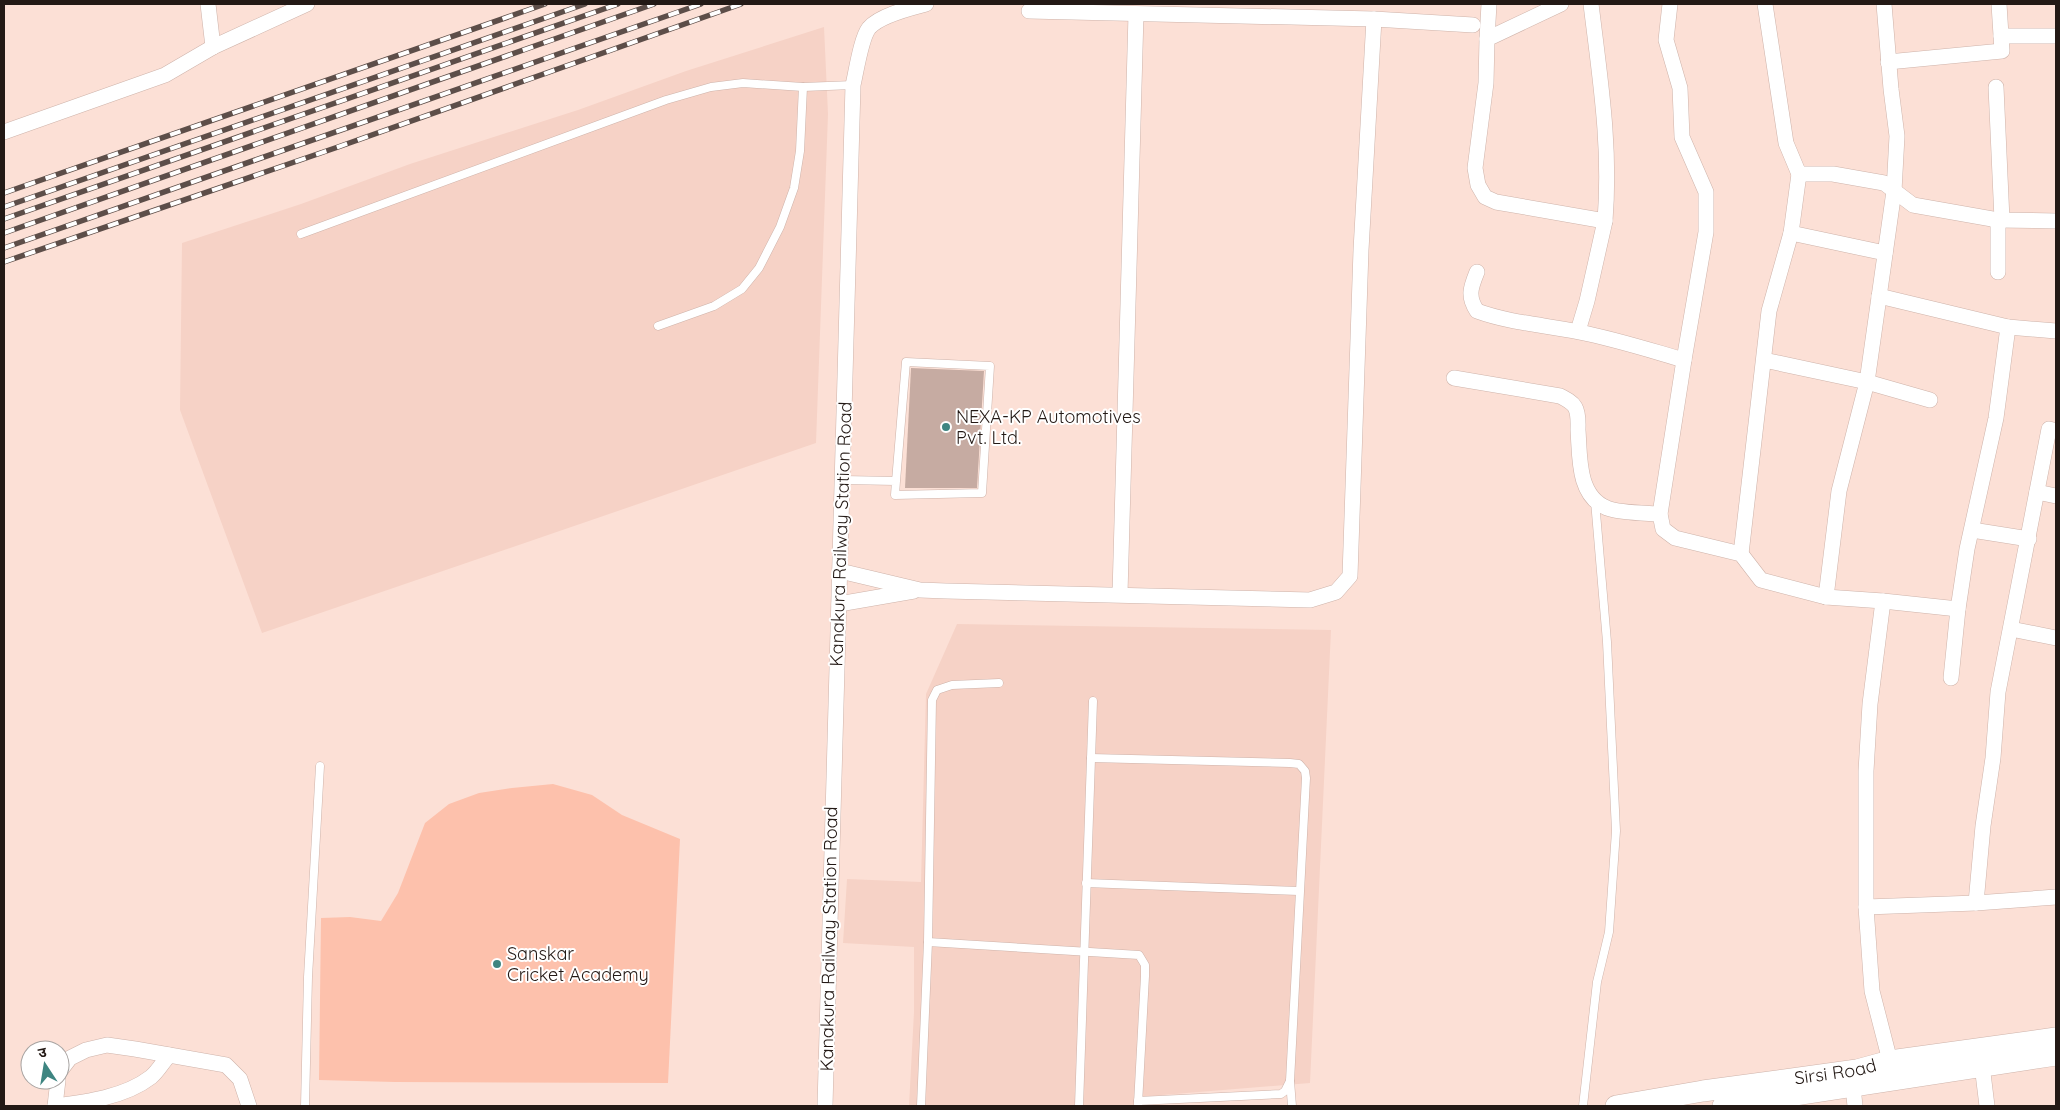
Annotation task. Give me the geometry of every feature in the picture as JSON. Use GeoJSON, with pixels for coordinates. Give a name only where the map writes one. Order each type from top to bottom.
{"type":"FeatureCollection","features":[{"type":"Feature","properties":{"kind":"main road","name":"Sirsi Road"},"geometry":{"type":"LineString","coordinates":[[1616,1106],[1703,1091],[1857,1070],[1890,1061],[2056,1038]]}},
{"type":"Feature","properties":{"kind":"main road","name":"Sirsi Road"},"geometry":{"type":"LineString","coordinates":[[1724,1106],[1854,1096],[1982,1065],[2056,1055]]}},
{"type":"Feature","properties":{"kind":"street"},"geometry":{"type":"LineString","coordinates":[[208,4],[213,47]]}},
{"type":"Feature","properties":{"kind":"street"},"geometry":{"type":"LineString","coordinates":[[4,132],[165,75],[213,47],[307,4]]}},
{"type":"Feature","properties":{"kind":"street","name":"Kanakura Railway Station Road"},"geometry":{"type":"LineString","coordinates":[[825,1106],[829,912],[854,86],[859,57],[868,28],[892,13],[926,4]]}},
{"type":"Feature","properties":{"kind":"street"},"geometry":{"type":"LineString","coordinates":[[1488,4],[1486,83],[1475,168],[1478,185],[1485,197],[1496,202],[1604,221]]}},
{"type":"Feature","properties":{"kind":"street"},"geometry":{"type":"LineString","coordinates":[[1487,40],[1561,4]]}},
{"type":"Feature","properties":{"kind":"street"},"geometry":{"type":"LineString","coordinates":[[1578,332],[1587,301],[1604,221],[1607,188],[1607,138],[1591,4]]}},
{"type":"Feature","properties":{"kind":"street"},"geometry":{"type":"LineString","coordinates":[[1670,4],[1666,40],[1680,88],[1682,137],[1706,192],[1706,232],[1660,514],[1663,529],[1675,538],[1740,554],[1761,580],[1811,591],[1826,597],[1958,609]]}},
{"type":"Feature","properties":{"kind":"street"},"geometry":{"type":"LineString","coordinates":[[1740,554],[1769,311],[1791,233],[1799,174],[1786,143],[1765,4]]}},
{"type":"Feature","properties":{"kind":"street"},"geometry":{"type":"LineString","coordinates":[[1826,597],[1839,490],[1867,382],[1894,190],[1897,136],[1888,62],[1884,4]]}},
{"type":"Feature","properties":{"kind":"street"},"geometry":{"type":"LineString","coordinates":[[1888,62],[2002,51],[1999,4]]}},
{"type":"Feature","properties":{"kind":"street"},"geometry":{"type":"LineString","coordinates":[[1029,10],[1374,19],[1473,25]]}},
{"type":"Feature","properties":{"kind":"street"},"geometry":{"type":"LineString","coordinates":[[1120,594],[1136,14]]}},
{"type":"Feature","properties":{"kind":"street"},"geometry":{"type":"LineString","coordinates":[[840,571],[920,590],[1310,600],[1336,592],[1350,576],[1361,250],[1374,19]]}},
{"type":"Feature","properties":{"kind":"street"},"geometry":{"type":"LineString","coordinates":[[2001,36],[2056,36]]}},
{"type":"Feature","properties":{"kind":"street"},"geometry":{"type":"LineString","coordinates":[[1996,87],[2000,220],[1998,272]]}},
{"type":"Feature","properties":{"kind":"street"},"geometry":{"type":"LineString","coordinates":[[1799,174],[1834,174],[1884,183],[1913,205],[2000,220],[2056,221]]}},
{"type":"Feature","properties":{"kind":"street"},"geometry":{"type":"LineString","coordinates":[[1791,233],[1885,253]]}},
{"type":"Feature","properties":{"kind":"street"},"geometry":{"type":"LineString","coordinates":[[1477,272],[1470,291],[1471,302],[1477,311],[1517,322],[1578,332],[1684,360]]}},
{"type":"Feature","properties":{"kind":"street"},"geometry":{"type":"LineString","coordinates":[[1879,296],[2008,327],[2056,331]]}},
{"type":"Feature","properties":{"kind":"street"},"geometry":{"type":"LineString","coordinates":[[1951,678],[1958,609],[1967,549],[1996,418],[2008,327]]}},
{"type":"Feature","properties":{"kind":"street"},"geometry":{"type":"LineString","coordinates":[[1764,360],[1867,382],[1930,400]]}},
{"type":"Feature","properties":{"kind":"street"},"geometry":{"type":"LineString","coordinates":[[1454,378],[1560,396],[1569,401],[1575,407],[1578,416],[1580,467],[1586,488],[1595,501],[1608,509],[1660,514]]}},
{"type":"Feature","properties":{"kind":"street"},"geometry":{"type":"LineString","coordinates":[[1976,903],[1983,826],[1993,758],[1998,692],[2049,429],[2056,431]]}},
{"type":"Feature","properties":{"kind":"street"},"geometry":{"type":"LineString","coordinates":[[2036,492],[2056,496]]}},
{"type":"Feature","properties":{"kind":"street"},"geometry":{"type":"LineString","coordinates":[[1972,530],[2028,539]]}},
{"type":"Feature","properties":{"kind":"street"},"geometry":{"type":"LineString","coordinates":[[839,604],[920,590]]}},
{"type":"Feature","properties":{"kind":"street"},"geometry":{"type":"LineString","coordinates":[[1883,601],[1870,704],[1866,771],[1866,907],[1872,991],[1890,1061]]}},
{"type":"Feature","properties":{"kind":"street"},"geometry":{"type":"LineString","coordinates":[[2011,629],[2056,638]]}},
{"type":"Feature","properties":{"kind":"street"},"geometry":{"type":"LineString","coordinates":[[1866,907],[1976,903],[2056,896]]}},
{"type":"Feature","properties":{"kind":"street"},"geometry":{"type":"LineString","coordinates":[[70,1058],[86,1050],[107,1045],[135,1048],[169,1056],[226,1065],[240,1080],[249,1106]]}},
{"type":"Feature","properties":{"kind":"street"},"geometry":{"type":"LineString","coordinates":[[57,1090],[55,1106],[88,1102],[127,1090],[152,1076],[169,1056]]}},
{"type":"Feature","properties":{"kind":"street"},"geometry":{"type":"LineString","coordinates":[[1982,1065],[1987,1106]]}},
{"type":"Feature","properties":{"kind":"lane"},"geometry":{"type":"LineString","coordinates":[[301,234],[666,100],[711,87],[743,83],[803,87],[854,86]]}},
{"type":"Feature","properties":{"kind":"lane"},"geometry":{"type":"LineString","coordinates":[[658,326],[714,306],[742,289],[759,268],[780,227],[794,188],[800,151],[803,87]]}},
{"type":"Feature","properties":{"kind":"lane"},"geometry":{"type":"LineString","coordinates":[[906,362],[990,366],[982,493],[896,495],[896,481],[906,362]]}},
{"type":"Feature","properties":{"kind":"lane"},"geometry":{"type":"LineString","coordinates":[[843,480],[896,481]]}},
{"type":"Feature","properties":{"kind":"lane"},"geometry":{"type":"LineString","coordinates":[[1583,1106],[1598,982],[1609,932],[1616,831],[1607,642],[1595,501]]}},
{"type":"Feature","properties":{"kind":"lane"},"geometry":{"type":"LineString","coordinates":[[921,1106],[928,942],[932,700],[937,690],[952,684],[999,683]]}},
{"type":"Feature","properties":{"kind":"lane"},"geometry":{"type":"LineString","coordinates":[[1079,1106],[1093,701]]}},
{"type":"Feature","properties":{"kind":"lane"},"geometry":{"type":"LineString","coordinates":[[1091,758],[1299,764],[1305,771],[1290,1081],[1292,1106]]}},
{"type":"Feature","properties":{"kind":"lane"},"geometry":{"type":"LineString","coordinates":[[305,1106],[308,977],[320,766]]}},
{"type":"Feature","properties":{"kind":"lane"},"geometry":{"type":"LineString","coordinates":[[1086,883],[1299,891]]}},
{"type":"Feature","properties":{"kind":"lane"},"geometry":{"type":"LineString","coordinates":[[928,942],[1139,955],[1145,965],[1138,1104],[1281,1094],[1285,1091],[1290,1081]]}},
{"type":"Feature","properties":{"kind":"shaded area"},"geometry":{"type":"Polygon","coordinates":[[[824,27],[828,114],[816,443],[262,633],[180,410],[182,243],[301,204],[410,164],[578,110],[686,71],[824,27]]]}},
{"type":"Feature","properties":{"kind":"shaded area"},"geometry":{"type":"Polygon","coordinates":[[[957,624],[1331,630],[1310,1083],[1150,1096],[1149,1106],[909,1106],[914,1012],[914,947],[843,943],[847,879],[921,882],[926,694],[957,624]]]}},
{"type":"Feature","properties":{"kind":"shaded area","name":"Sanskar Cricket Academy"},"geometry":{"type":"Polygon","coordinates":[[[553,784],[592,795],[622,815],[680,839],[668,1083],[319,1080],[321,918],[350,917],[381,921],[398,893],[425,823],[449,804],[479,793],[553,784]]]}},
{"type":"Feature","properties":{"kind":"building","name":"NEXA-KP Automotives Pvt. Ltd."},"geometry":{"type":"Polygon","coordinates":[[[911,368],[984,371],[977,488],[905,488],[911,368]]]}},
{"type":"Feature","properties":{"kind":"railway"},"geometry":{"type":"LineString","coordinates":[[4,193],[545,4]]}},
{"type":"Feature","properties":{"kind":"railway"},"geometry":{"type":"LineString","coordinates":[[4,207],[585,4]]}},
{"type":"Feature","properties":{"kind":"railway"},"geometry":{"type":"LineString","coordinates":[[4,219],[618,4]]}},
{"type":"Feature","properties":{"kind":"railway"},"geometry":{"type":"LineString","coordinates":[[4,233],[654,4]]}},
{"type":"Feature","properties":{"kind":"railway"},"geometry":{"type":"LineString","coordinates":[[4,248],[701,4]]}},
{"type":"Feature","properties":{"kind":"railway"},"geometry":{"type":"LineString","coordinates":[[4,262],[338,147],[741,4]]}},
{"type":"Feature","properties":{"kind":"place","name":"NEXA-KP Automotives Pvt. Ltd."},"geometry":{"type":"Point","coordinates":[946,427]}},
{"type":"Feature","properties":{"kind":"place","name":"Sanskar Cricket Academy"},"geometry":{"type":"Point","coordinates":[497,964]}}]}
